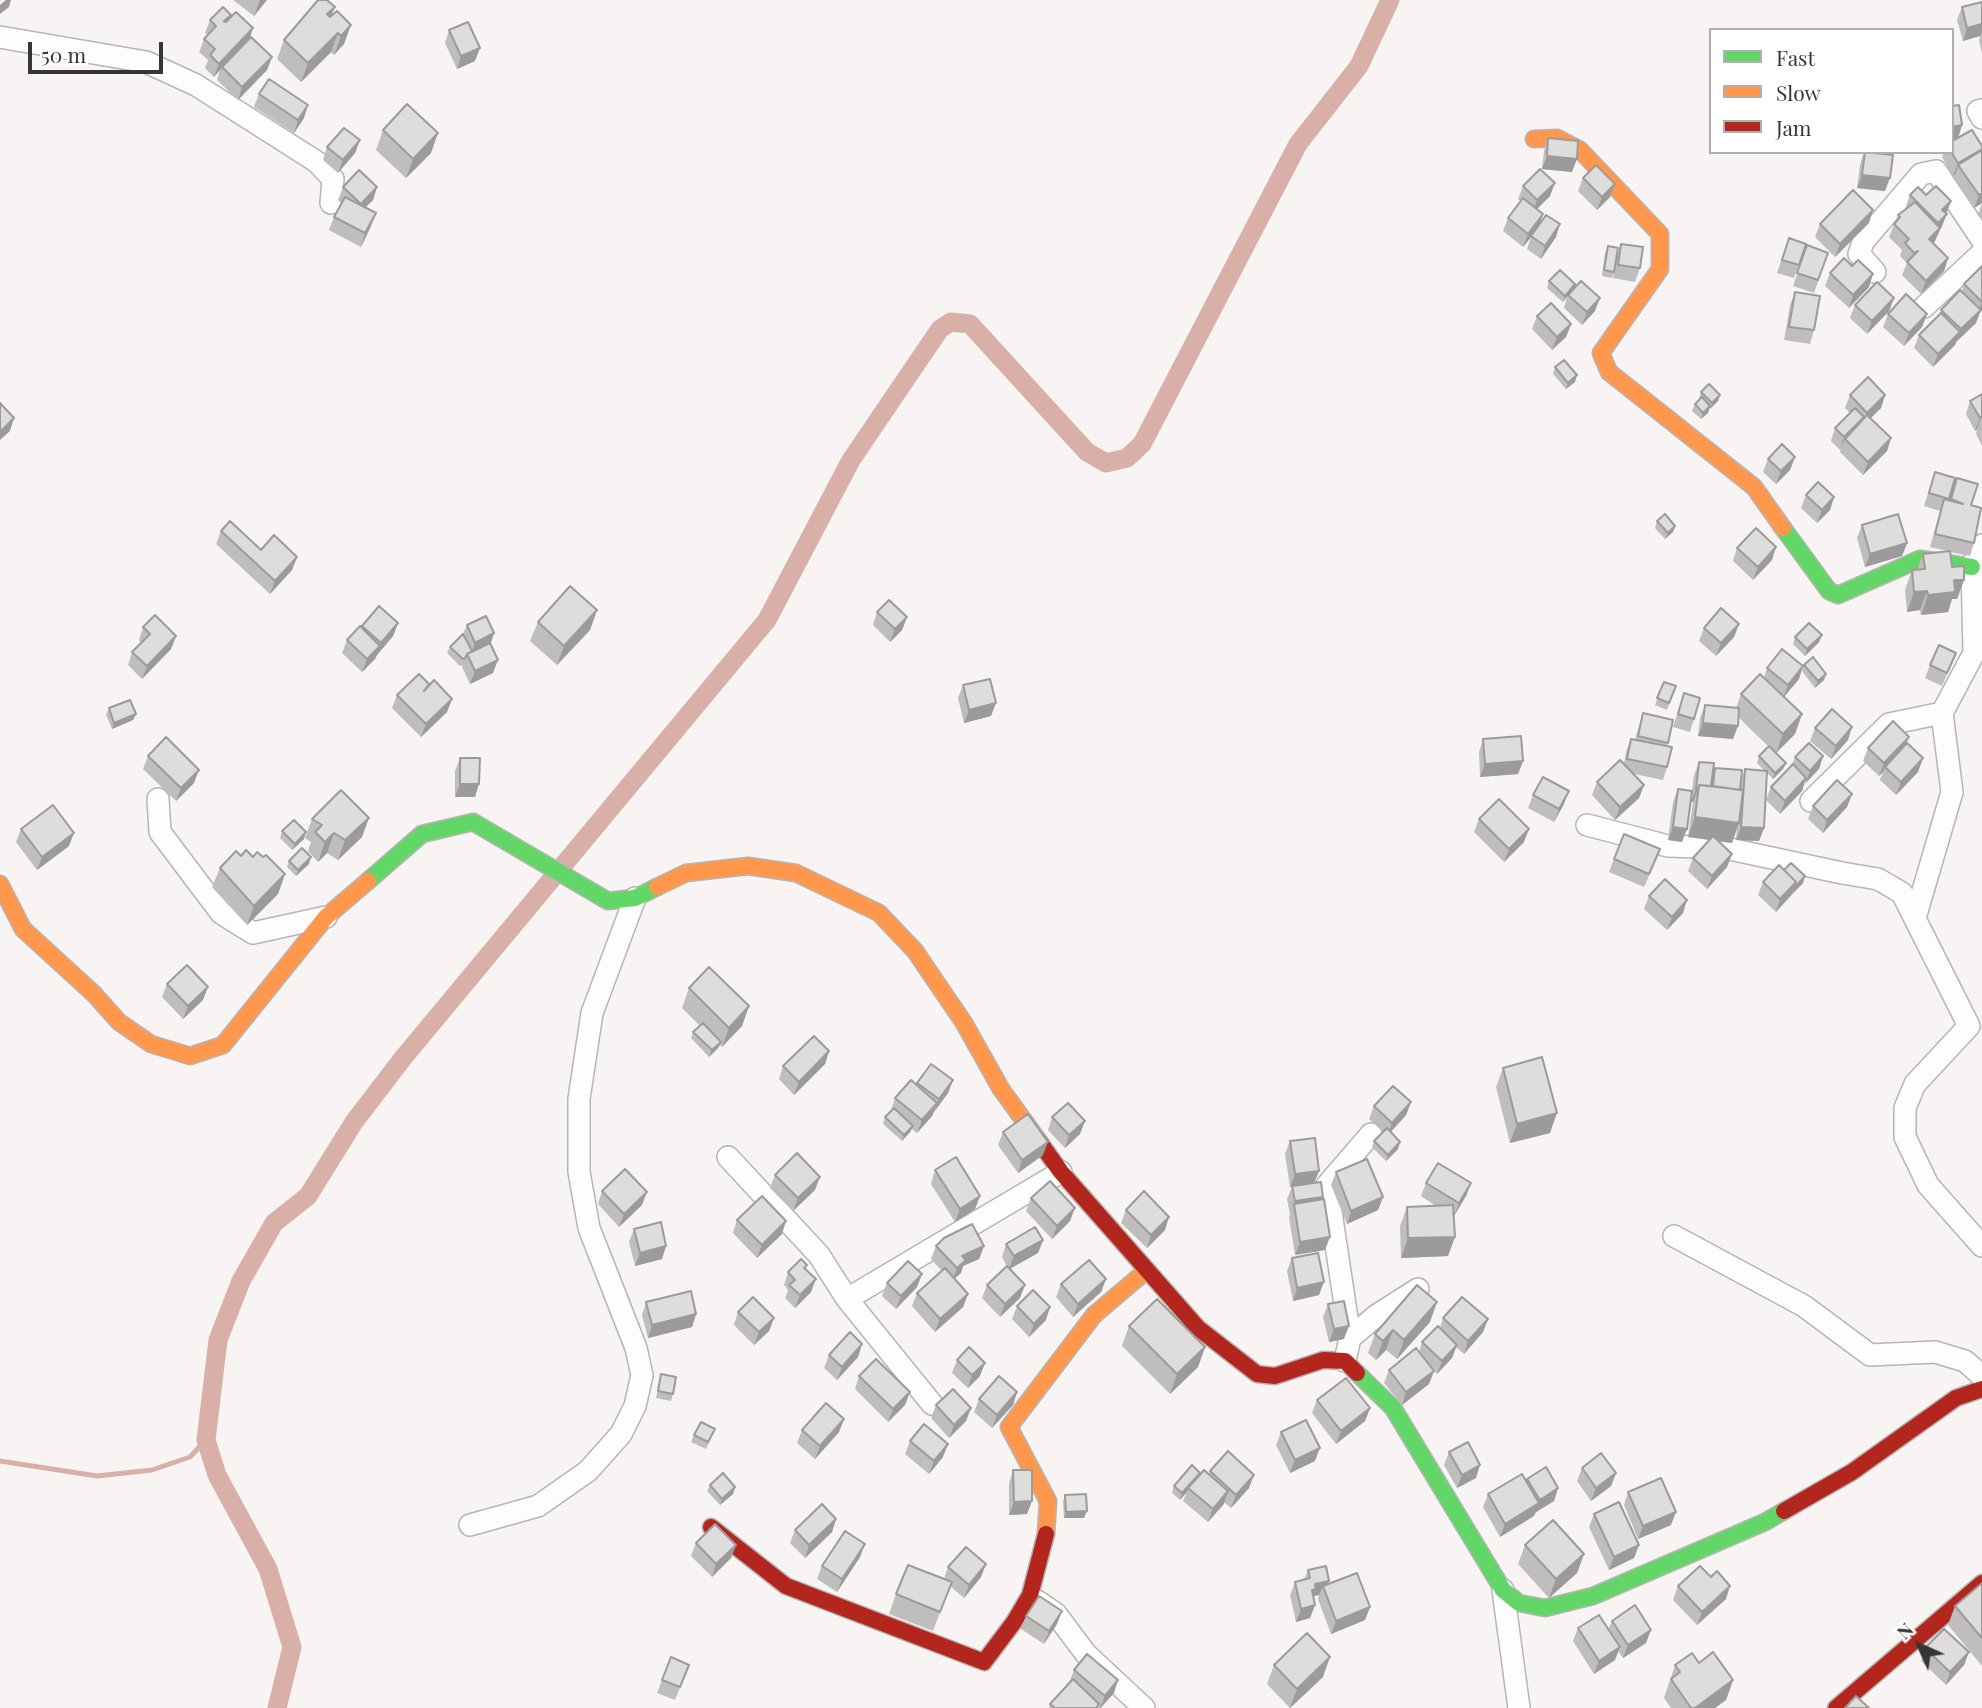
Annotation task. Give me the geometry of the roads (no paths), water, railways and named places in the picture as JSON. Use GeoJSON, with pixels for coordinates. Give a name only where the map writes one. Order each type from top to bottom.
{"type":"FeatureCollection","features":[{"type":"Feature","properties":{"kind":"street"},"geometry":{"type":"LineString","coordinates":[[0,37],[146,62],[197,85],[317,162],[333,179],[331,202]]}},
{"type":"Feature","properties":{"kind":"street"},"geometry":{"type":"LineString","coordinates":[[1982,110],[1978,111],[1982,118]]}},
{"type":"Feature","properties":{"kind":"street"},"geometry":{"type":"LineString","coordinates":[[1534,139],[1557,138],[1580,150],[1660,234],[1660,269],[1601,353],[1609,372],[1755,487],[1829,591],[1838,595],[1920,559],[1972,567]]}},
{"type":"Feature","properties":{"kind":"street"},"geometry":{"type":"LineString","coordinates":[[1875,272],[1859,254],[1863,242],[1921,174],[1936,171],[1982,240]]}},
{"type":"Feature","properties":{"kind":"street"},"geometry":{"type":"LineString","coordinates":[[1924,307],[1982,253]]}},
{"type":"Feature","properties":{"kind":"street"},"geometry":{"type":"LineString","coordinates":[[1915,918],[1952,792],[1942,713],[1974,653],[1972,567],[1982,545]]}},
{"type":"Feature","properties":{"kind":"street"},"geometry":{"type":"LineString","coordinates":[[1811,801],[1889,724],[1942,713]]}},
{"type":"Feature","properties":{"kind":"street"},"geometry":{"type":"LineString","coordinates":[[158,799],[160,832],[221,913],[253,933],[326,917]]}},
{"type":"Feature","properties":{"kind":"street"},"geometry":{"type":"LineString","coordinates":[[0,884],[23,929],[94,994],[119,1022],[152,1044],[190,1056],[223,1045],[326,917],[422,834],[473,822],[608,901],[635,898],[686,873],[748,866],[796,873],[879,913],[915,951],[964,1023],[1001,1089],[1061,1172],[1198,1328],[1257,1374],[1275,1376],[1322,1360],[1346,1361],[1394,1408],[1503,1590],[1519,1602],[1545,1608],[1593,1596],[1765,1522],[1852,1472],[1956,1398],[1982,1389]]}},
{"type":"Feature","properties":{"kind":"street"},"geometry":{"type":"LineString","coordinates":[[1587,825],[1668,846],[1725,848],[1878,879],[1902,893],[1969,1026],[1915,1084],[1905,1108],[1905,1137],[1928,1185],[1982,1246]]}},
{"type":"Feature","properties":{"kind":"street"},"geometry":{"type":"LineString","coordinates":[[470,1525],[538,1506],[588,1471],[621,1434],[635,1406],[642,1375],[636,1348],[589,1227],[579,1172],[579,1099],[592,1013],[635,898]]}},
{"type":"Feature","properties":{"kind":"street"},"geometry":{"type":"LineString","coordinates":[[1346,1361],[1350,1338],[1327,1185],[1371,1134]]}},
{"type":"Feature","properties":{"kind":"street"},"geometry":{"type":"LineString","coordinates":[[728,1157],[819,1255],[847,1298],[932,1404]]}},
{"type":"Feature","properties":{"kind":"street"},"geometry":{"type":"LineString","coordinates":[[847,1298],[1061,1172]]}},
{"type":"Feature","properties":{"kind":"street"},"geometry":{"type":"LineString","coordinates":[[1674,1236],[1804,1306],[1870,1355],[1935,1352],[1965,1361],[1982,1376]]}},
{"type":"Feature","properties":{"kind":"street"},"geometry":{"type":"LineString","coordinates":[[711,1527],[786,1586],[984,1662],[1030,1595],[1045,1541],[1048,1501],[1009,1427],[1094,1315],[1147,1270]]}},
{"type":"Feature","properties":{"kind":"street"},"geometry":{"type":"LineString","coordinates":[[1350,1338],[1377,1315],[1418,1289]]}},
{"type":"Feature","properties":{"kind":"street"},"geometry":{"type":"LineString","coordinates":[[1836,1708],[1982,1583]]}},
{"type":"Feature","properties":{"kind":"street"},"geometry":{"type":"LineString","coordinates":[[1503,1590],[1518,1708]]}},
{"type":"Feature","properties":{"kind":"street"},"geometry":{"type":"LineString","coordinates":[[1030,1595],[1056,1614],[1086,1654],[1144,1708]]}},
{"type":"Feature","properties":{"kind":"waterway"},"geometry":{"type":"LineString","coordinates":[[277,1708],[292,1647],[268,1569],[217,1475],[206,1440],[218,1340],[241,1281],[274,1223],[308,1196],[354,1122],[403,1058],[767,620],[851,460],[940,329],[951,322],[970,324],[1087,452],[1106,463],[1127,458],[1142,444],[1298,144],[1359,66],[1390,0]]}},
{"type":"Feature","properties":{"kind":"waterway"},"geometry":{"type":"LineString","coordinates":[[0,1461],[97,1476],[152,1470],[190,1457],[206,1440]]}}]}
